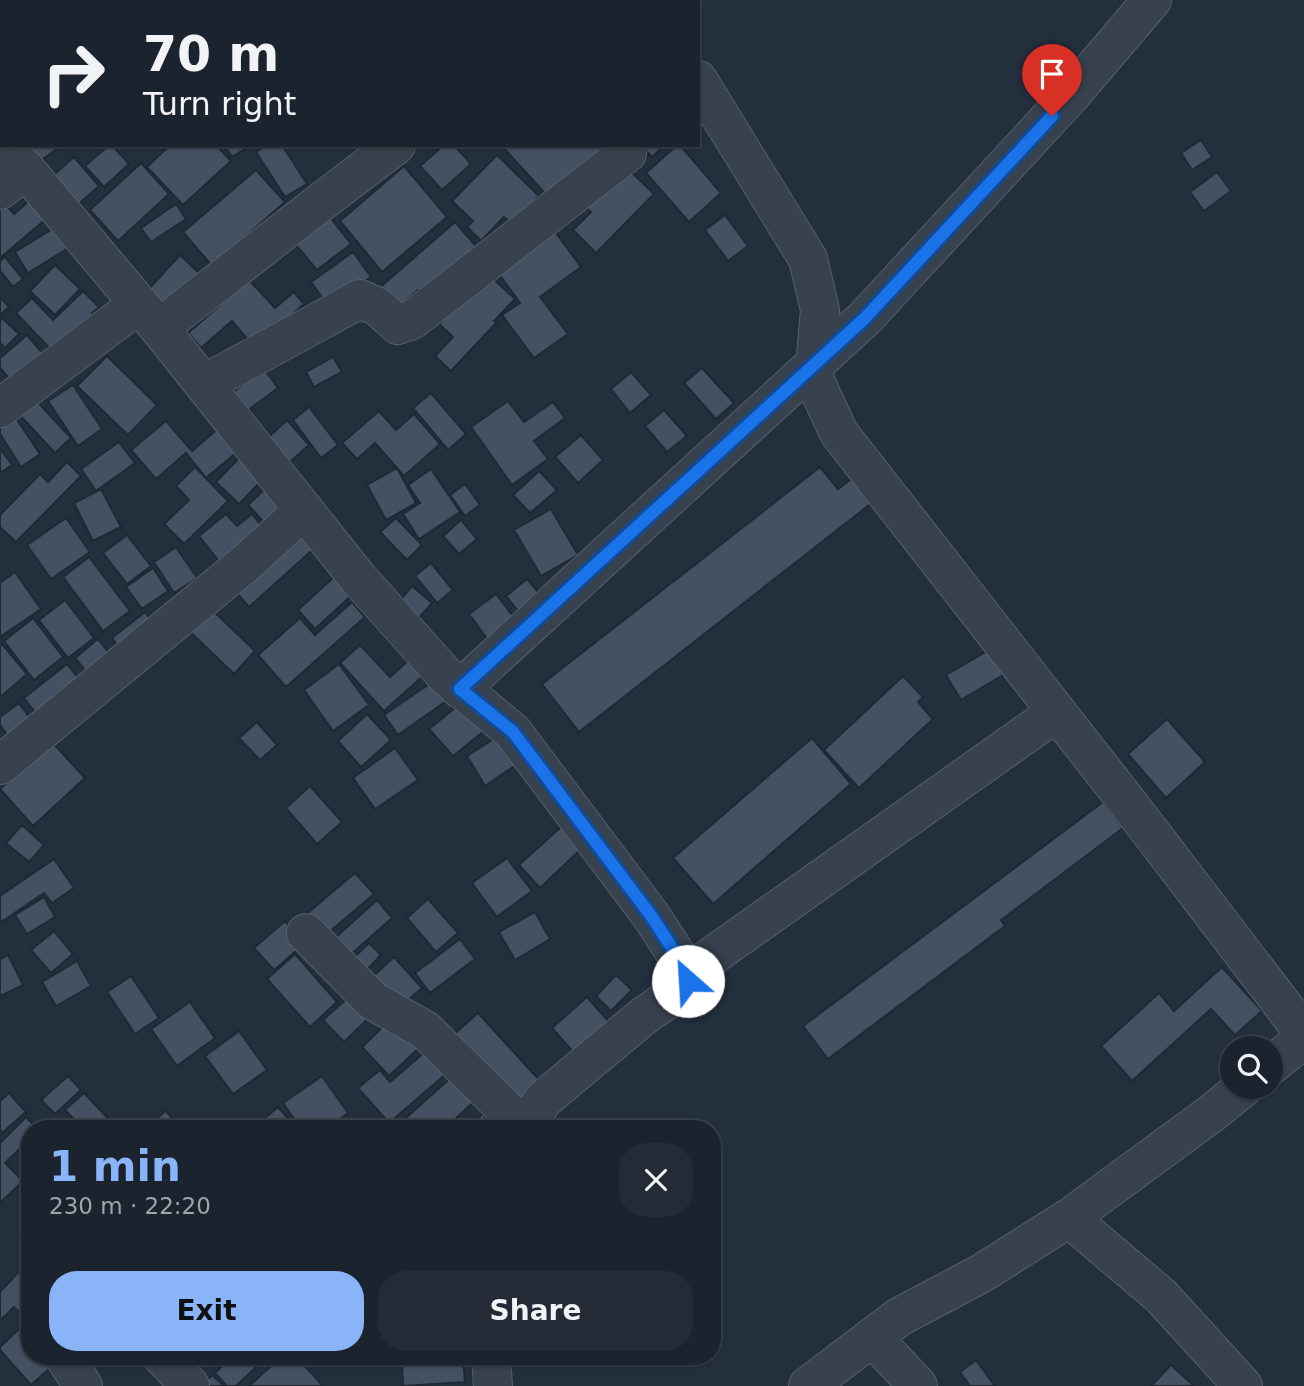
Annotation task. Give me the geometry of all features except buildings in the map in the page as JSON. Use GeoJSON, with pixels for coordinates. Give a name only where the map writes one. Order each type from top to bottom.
{"type":"FeatureCollection","features":[{"type":"Feature","properties":{"kind":"street"},"geometry":{"type":"LineString","coordinates":[[460,689],[865,318],[1071,95],[1152,0]]}},
{"type":"Feature","properties":{"kind":"street"},"geometry":{"type":"LineString","coordinates":[[700,83],[808,259],[820,310],[814,379],[839,433],[1304,1033]]}},
{"type":"Feature","properties":{"kind":"street"},"geometry":{"type":"LineString","coordinates":[[0,408],[149,316],[321,202],[393,147]]}},
{"type":"Feature","properties":{"kind":"street"},"geometry":{"type":"LineString","coordinates":[[204,384],[360,299],[378,307],[398,325],[412,320],[627,153],[624,147]]}},
{"type":"Feature","properties":{"kind":"street"},"geometry":{"type":"LineString","coordinates":[[9,168],[149,316],[358,578],[447,677],[513,732],[652,917],[688,973],[688,981],[670,998],[645,1015],[543,1100],[531,1120]]}},
{"type":"Feature","properties":{"kind":"street"},"geometry":{"type":"LineString","coordinates":[[0,765],[247,562],[304,510]]}},
{"type":"Feature","properties":{"kind":"street"},"geometry":{"type":"LineString","coordinates":[[688,973],[1057,712]]}},
{"type":"Feature","properties":{"kind":"street"},"geometry":{"type":"LineString","coordinates":[[306,933],[373,1001],[425,1030],[518,1120]]}},
{"type":"Feature","properties":{"kind":"street"},"geometry":{"type":"LineString","coordinates":[[1283,1056],[1304,1039]]}},
{"type":"Feature","properties":{"kind":"street"},"geometry":{"type":"LineString","coordinates":[[808,1386],[899,1317],[982,1273],[1069,1218],[1229,1099]]}},
{"type":"Feature","properties":{"kind":"street"},"geometry":{"type":"LineString","coordinates":[[1069,1218],[1161,1296],[1243,1386]]}},
{"type":"Feature","properties":{"kind":"street"},"geometry":{"type":"LineString","coordinates":[[872,1337],[918,1386]]}},
{"type":"Feature","properties":{"kind":"street"},"geometry":{"type":"LineString","coordinates":[[70,1365],[83,1386]]}},
{"type":"Feature","properties":{"kind":"street"},"geometry":{"type":"LineString","coordinates":[[170,1365],[190,1386]]}},
{"type":"Feature","properties":{"kind":"street"},"geometry":{"type":"LineString","coordinates":[[492,1365],[493,1386]]}},
{"type":"Feature","properties":{"kind":"route"},"geometry":{"type":"LineString","coordinates":[[688,981],[688,973],[652,917],[513,732],[460,689],[865,318],[1052,116]]}}]}
